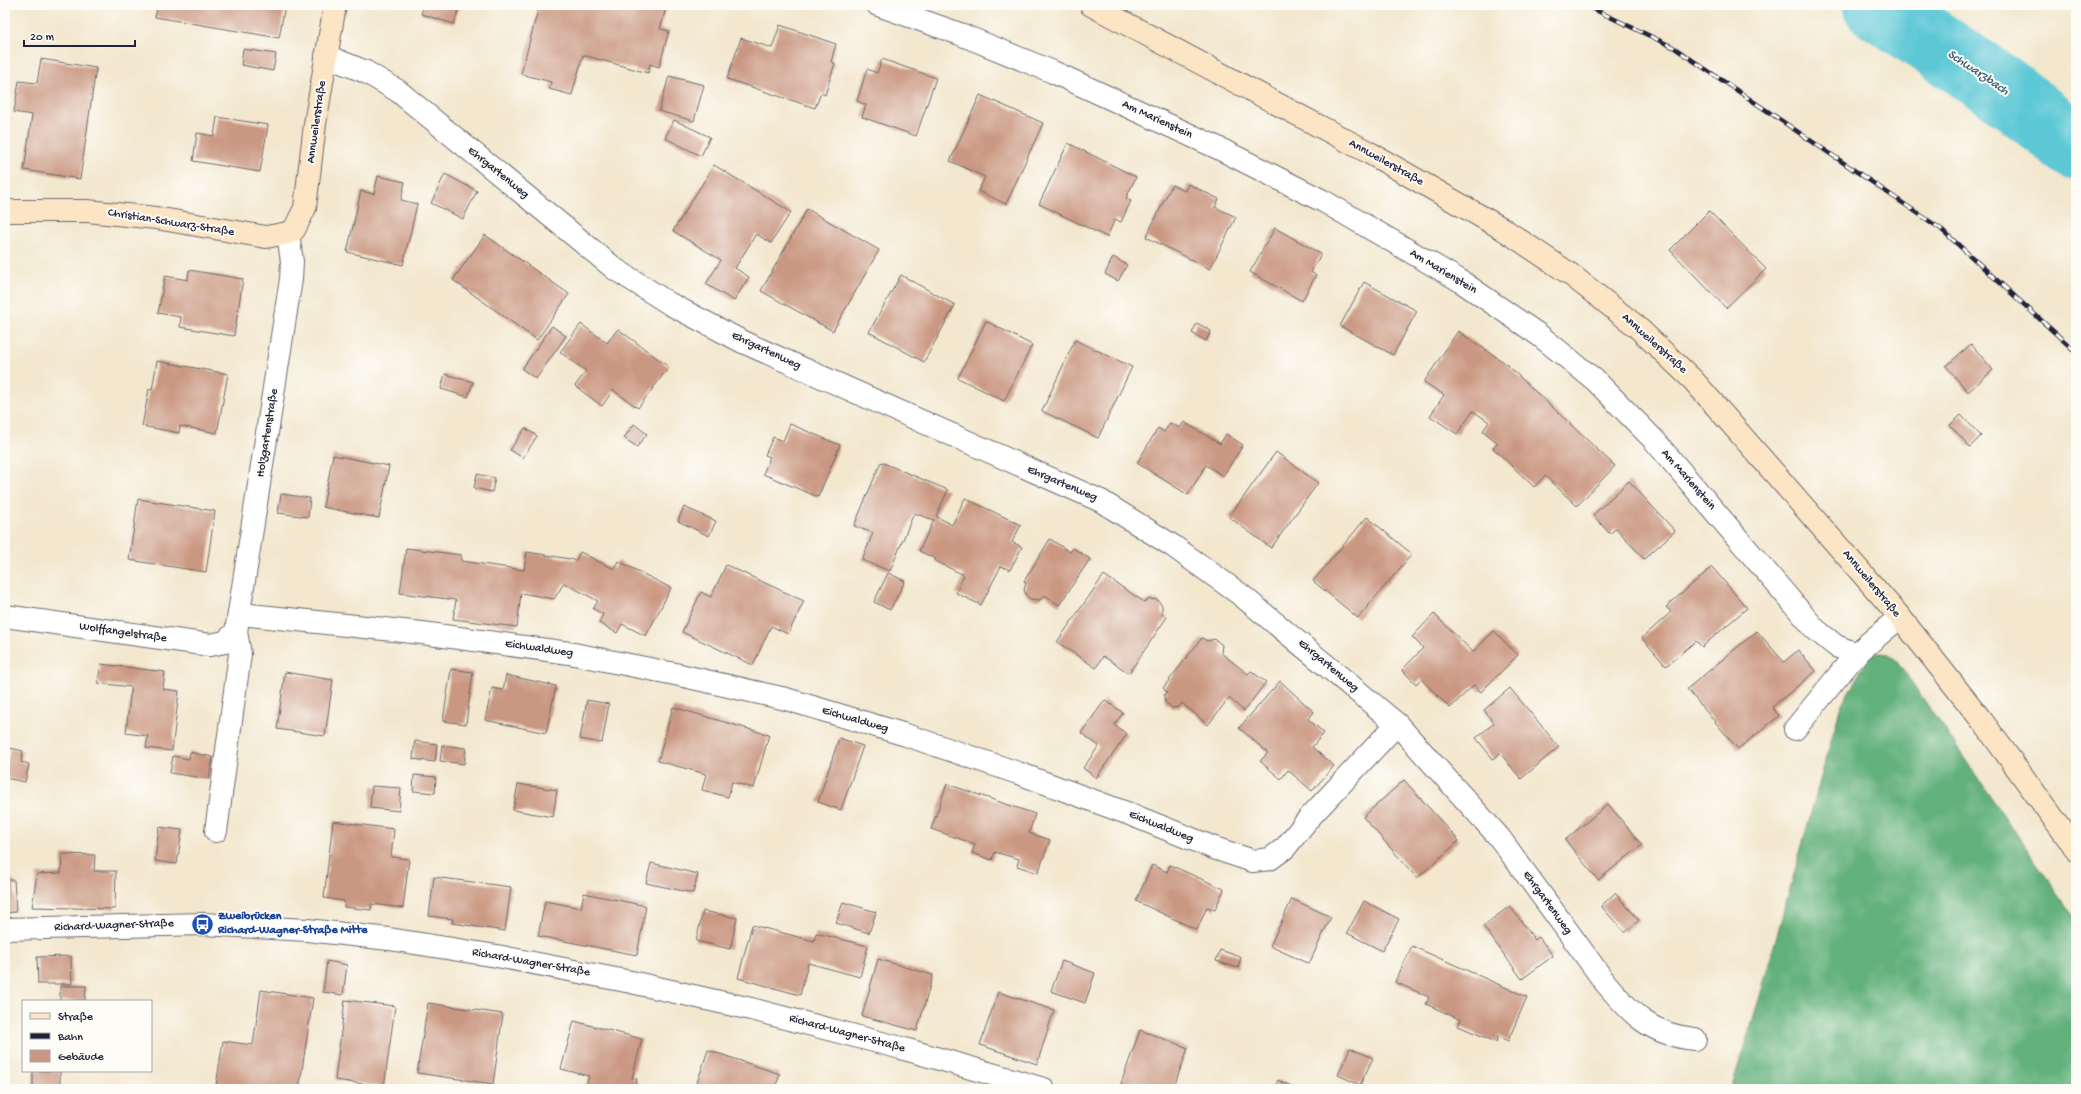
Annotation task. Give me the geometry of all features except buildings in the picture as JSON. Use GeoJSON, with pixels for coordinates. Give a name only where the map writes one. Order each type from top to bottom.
{"type":"FeatureCollection","features":[{"type":"Feature","properties":{"kind":"street","name":"Annweilerstraße"},"geometry":{"type":"LineString","coordinates":[[288,233],[294,230],[305,208],[315,124],[335,5]]}},
{"type":"Feature","properties":{"kind":"street","name":"Am Marienstein"},"geometry":{"type":"LineString","coordinates":[[878,5],[960,34],[1046,69],[1216,147],[1325,202],[1459,280],[1539,335],[1596,381],[1654,440],[1815,629],[1836,646],[1856,654]]}},
{"type":"Feature","properties":{"kind":"street","name":"Annweilerstraße"},"geometry":{"type":"LineString","coordinates":[[1091,5],[1368,152],[1503,229],[1570,274],[1636,326],[1692,380],[1900,617],[1983,722],[2076,849]]}},
{"type":"Feature","properties":{"kind":"street","name":"Ehrgartenweg"},"geometry":{"type":"LineString","coordinates":[[326,56],[366,72],[398,91],[615,269],[670,304],[743,342],[1101,501],[1167,542],[1241,595],[1396,724],[1499,837],[1604,981],[1620,1000],[1643,1022],[1675,1037],[1695,1039]]}},
{"type":"Feature","properties":{"kind":"street","name":"Christian-Schwarz-Straße"},"geometry":{"type":"LineString","coordinates":[[5,211],[87,211],[156,218],[266,237],[288,233]]}},
{"type":"Feature","properties":{"kind":"street","name":"Holzgartenstraße"},"geometry":{"type":"LineString","coordinates":[[216,831],[240,654],[239,623],[291,279],[292,262],[288,233]]}},
{"type":"Feature","properties":{"kind":"street","name":"Wolffangelstraße"},"geometry":{"type":"LineString","coordinates":[[5,616],[210,645],[225,642],[239,623]]}},
{"type":"Feature","properties":{"kind":"street"},"geometry":{"type":"LineString","coordinates":[[1795,729],[1856,654],[1900,617]]}},
{"type":"Feature","properties":{"kind":"street","name":"Eichwaldweg"},"geometry":{"type":"LineString","coordinates":[[239,623],[422,633],[569,653],[675,674],[786,700],[906,735],[1018,773],[1132,815],[1214,848],[1254,860],[1270,859],[1284,848],[1396,724]]}},
{"type":"Feature","properties":{"kind":"street","name":"Richard-Wagner-Straße"},"geometry":{"type":"LineString","coordinates":[[5,929],[203,924],[307,930],[388,939],[474,952],[631,982],[750,1009],[901,1048],[1044,1089]]}},
{"type":"Feature","properties":{"kind":"green space"},"geometry":{"type":"Polygon","coordinates":[[[1878,653],[1889,654],[1897,661],[2076,920],[2076,1089],[1731,1089],[1760,996],[1841,705],[1870,655],[1878,653]]]}},
{"type":"Feature","properties":{"kind":"waterway","name":"Schwarzbach"},"geometry":{"type":"LineString","coordinates":[[1876,5],[2004,90],[2076,147]]}},
{"type":"Feature","properties":{"kind":"railway"},"geometry":{"type":"LineString","coordinates":[[1585,5],[1673,47],[1941,229],[2076,352]]}},
{"type":"Feature","properties":{"kind":"place","name":"Zweibrücken Richard-Wagner-Straße Mitte"},"geometry":{"type":"Point","coordinates":[203,924]}}]}
